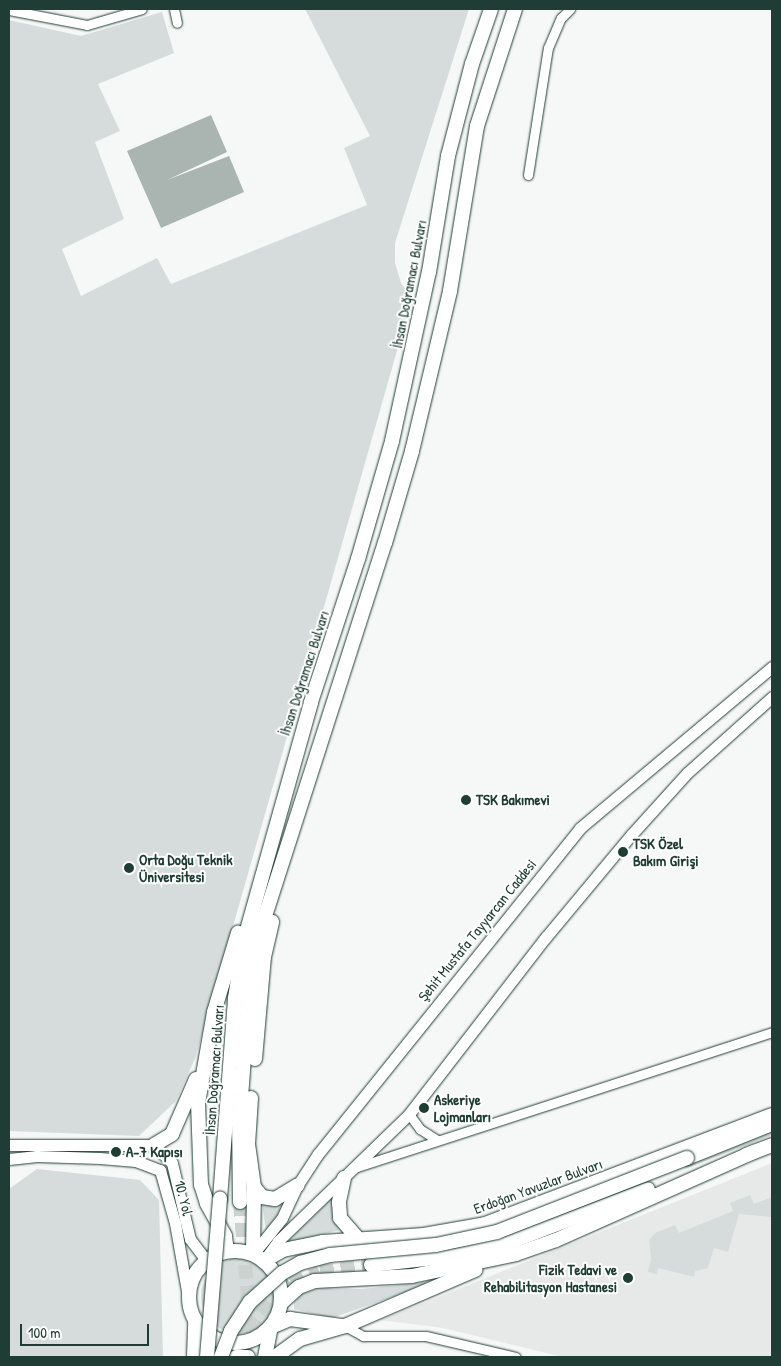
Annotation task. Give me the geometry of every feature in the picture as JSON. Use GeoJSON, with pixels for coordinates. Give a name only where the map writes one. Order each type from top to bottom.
{"type":"FeatureCollection","features":[{"type":"Feature","properties":{"kind":"main road","name":"İhsan Doğramacı Bulvarı"},"geometry":{"type":"LineString","coordinates":[[208,1357],[238,974],[244,942],[282,799],[392,442],[427,281],[448,156],[472,64],[491,9]]}},
{"type":"Feature","properties":{"kind":"main road","name":"İhsan Doğramacı Bulvarı"},"geometry":{"type":"LineString","coordinates":[[240,1202],[239,1124],[250,977],[257,941],[386,543],[412,451],[450,291],[477,126],[514,9]]}},
{"type":"Feature","properties":{"kind":"main road","name":"Şehit Mustafa Tayyarcan Caddesi"},"geometry":{"type":"LineString","coordinates":[[258,1257],[282,1218],[297,1186],[337,1130],[580,828],[772,667]]}},
{"type":"Feature","properties":{"kind":"main road"},"geometry":{"type":"LineString","coordinates":[[194,1357],[195,1322],[188,1297],[193,1276],[206,1260],[227,1251],[258,1257],[278,1241],[409,1114],[546,937],[631,835],[687,773],[772,697]]}},
{"type":"Feature","properties":{"kind":"main road"},"geometry":{"type":"LineString","coordinates":[[227,1251],[225,1236],[206,1203],[198,1170],[198,1102],[204,1060],[226,969],[282,799]]}},
{"type":"Feature","properties":{"kind":"main road"},"geometry":{"type":"LineString","coordinates":[[281,1303],[279,1282],[258,1257],[254,1187],[248,1144],[264,957],[295,819]]}},
{"type":"Feature","properties":{"kind":"main road"},"geometry":{"type":"LineString","coordinates":[[9,1145],[154,1144],[172,1134],[178,1124],[204,1060]]}},
{"type":"Feature","properties":{"kind":"main road","name":"Erdoğan Yavuzlar Bulvarı"},"geometry":{"type":"LineString","coordinates":[[258,1257],[306,1245],[358,1239],[424,1235],[485,1224],[772,1115]]}},
{"type":"Feature","properties":{"kind":"main road"},"geometry":{"type":"LineString","coordinates":[[221,1357],[231,1331],[250,1302],[272,1281],[300,1263],[330,1255],[428,1246],[497,1232],[772,1124]]}},
{"type":"Feature","properties":{"kind":"main road"},"geometry":{"type":"LineString","coordinates":[[98,1144],[100,1158]]}},
{"type":"Feature","properties":{"kind":"main road"},"geometry":{"type":"LineString","coordinates":[[134,1144],[136,1161]]}},
{"type":"Feature","properties":{"kind":"main road","name":"10. Yol"},"geometry":{"type":"LineString","coordinates":[[154,1144],[172,1163],[190,1239],[206,1260]]}},
{"type":"Feature","properties":{"kind":"main road"},"geometry":{"type":"LineString","coordinates":[[370,1265],[446,1257],[505,1244],[772,1145]]}},
{"type":"Feature","properties":{"kind":"main road"},"geometry":{"type":"LineString","coordinates":[[275,1357],[300,1339],[345,1326],[500,1259],[556,1240],[754,1152]]}},
{"type":"Feature","properties":{"kind":"main road","name":"10. Yol"},"geometry":{"type":"LineString","coordinates":[[9,1158],[37,1156],[100,1158],[136,1161],[154,1166],[164,1178],[188,1297]]}},
{"type":"Feature","properties":{"kind":"main road"},"geometry":{"type":"LineString","coordinates":[[349,1173],[339,1202],[340,1218],[358,1239]]}},
{"type":"Feature","properties":{"kind":"main road"},"geometry":{"type":"LineString","coordinates":[[254,1187],[262,1197],[275,1199],[297,1186]]}},
{"type":"Feature","properties":{"kind":"main road"},"geometry":{"type":"LineString","coordinates":[[306,1245],[300,1266],[315,1281]]}},
{"type":"Feature","properties":{"kind":"main road"},"geometry":{"type":"LineString","coordinates":[[265,1357],[271,1327],[281,1303],[299,1287],[315,1281],[391,1279],[500,1259]]}},
{"type":"Feature","properties":{"kind":"main road"},"geometry":{"type":"LineString","coordinates":[[215,1339],[232,1343],[249,1342],[271,1327],[290,1319],[305,1318],[345,1326]]}},
{"type":"Feature","properties":{"kind":"main road"},"geometry":{"type":"LineString","coordinates":[[195,1322],[215,1339],[226,1357]]}},
{"type":"Feature","properties":{"kind":"main road"},"geometry":{"type":"LineString","coordinates":[[236,1357],[248,1357]]}},
{"type":"Feature","properties":{"kind":"street"},"geometry":{"type":"LineString","coordinates":[[9,10],[87,25],[142,9]]}},
{"type":"Feature","properties":{"kind":"street"},"geometry":{"type":"LineString","coordinates":[[174,9],[177,23]]}},
{"type":"Feature","properties":{"kind":"street"},"geometry":{"type":"LineString","coordinates":[[528,175],[548,48],[561,18],[570,9]]}},
{"type":"Feature","properties":{"kind":"street"},"geometry":{"type":"LineString","coordinates":[[349,1173],[437,1140],[508,1120],[772,1032]]}},
{"type":"Feature","properties":{"kind":"street"},"geometry":{"type":"LineString","coordinates":[[409,1114],[420,1129],[437,1140]]}},
{"type":"Feature","properties":{"kind":"street"},"geometry":{"type":"LineString","coordinates":[[345,1326],[363,1336],[426,1336],[516,1357]]}},
{"type":"Feature","properties":{"kind":"shaded area","name":"Orta Doğu Teknik Üniversitesi"},"geometry":{"type":"Polygon","coordinates":[[[305,9],[469,9],[395,243],[395,263],[401,283],[412,298],[196,1056],[176,1101],[139,1136],[9,1131],[9,20],[81,36],[162,12],[174,53],[98,84],[120,131],[95,142],[124,219],[62,249],[81,296],[157,258],[171,284],[367,205],[344,148],[370,136],[305,9]]]}},
{"type":"Feature","properties":{"kind":"shaded area"},"geometry":{"type":"Polygon","coordinates":[[[211,115],[227,152],[167,180],[229,156],[244,192],[161,228],[127,151],[211,115]]]}},
{"type":"Feature","properties":{"kind":"shaded area"},"geometry":{"type":"Polygon","coordinates":[[[772,1129],[772,1135],[685,1169],[683,1165],[772,1129]]]}},
{"type":"Feature","properties":{"kind":"shaded area","name":"Fizik Tedavi ve Rehabilitasyon Hastanesi"},"geometry":{"type":"Polygon","coordinates":[[[772,1163],[772,1357],[563,1357],[443,1328],[381,1320],[772,1163]]]}},
{"type":"Feature","properties":{"kind":"shaded area"},"geometry":{"type":"Polygon","coordinates":[[[37,1169],[140,1180],[159,1200],[163,1357],[9,1357],[9,1189],[37,1169]]]}},
{"type":"Feature","properties":{"kind":"shaded area"},"geometry":{"type":"Polygon","coordinates":[[[750,1195],[754,1204],[772,1197],[772,1217],[739,1214],[728,1252],[714,1248],[708,1268],[695,1271],[694,1277],[658,1268],[657,1274],[648,1272],[651,1259],[649,1240],[655,1233],[675,1225],[679,1233],[733,1211],[730,1203],[750,1195]]]}},
{"type":"Feature","properties":{"kind":"shaded area"},"geometry":{"type":"Polygon","coordinates":[[[332,1198],[333,1219],[340,1230],[286,1243],[332,1198]]]}},
{"type":"Feature","properties":{"kind":"shaded area"},"geometry":{"type":"Polygon","coordinates":[[[288,1201],[266,1232],[262,1202],[279,1204],[288,1201]]]}},
{"type":"Feature","properties":{"kind":"shaded area"},"geometry":{"type":"Polygon","coordinates":[[[247,1258],[260,1264],[271,1275],[277,1288],[275,1311],[260,1328],[247,1334],[231,1334],[218,1328],[203,1311],[201,1288],[207,1275],[224,1260],[247,1258]]]}},
{"type":"Feature","properties":{"kind":"shaded area"},"geometry":{"type":"Polygon","coordinates":[[[425,1282],[426,1285],[332,1318],[294,1309],[294,1302],[300,1295],[318,1288],[362,1289],[425,1282]]]}},
{"type":"Feature","properties":{"kind":"tunnel"},"geometry":{"type":"LineString","coordinates":[[240,1202],[248,1298],[245,1357]]}},
{"type":"Feature","properties":{"kind":"tunnel"},"geometry":{"type":"LineString","coordinates":[[248,1330],[273,1298],[291,1284],[320,1272],[371,1265]]}},
{"type":"Feature","properties":{"kind":"place","name":"TSK Bakımevi"},"geometry":{"type":"Point","coordinates":[466,800]}},
{"type":"Feature","properties":{"kind":"place","name":"TSK Özel Bakım Girişi"},"geometry":{"type":"Point","coordinates":[623,852]}},
{"type":"Feature","properties":{"kind":"place","name":"Orta Doğu Teknik Üniversitesi"},"geometry":{"type":"Point","coordinates":[129,868]}},
{"type":"Feature","properties":{"kind":"place","name":"Askeriye Lojmanları"},"geometry":{"type":"Point","coordinates":[424,1108]}},
{"type":"Feature","properties":{"kind":"place","name":"A-7 Kapısı"},"geometry":{"type":"Point","coordinates":[116,1152]}},
{"type":"Feature","properties":{"kind":"place","name":"Fizik Tedavi ve Rehabilitasyon Hastanesi"},"geometry":{"type":"Point","coordinates":[628,1278]}}]}
